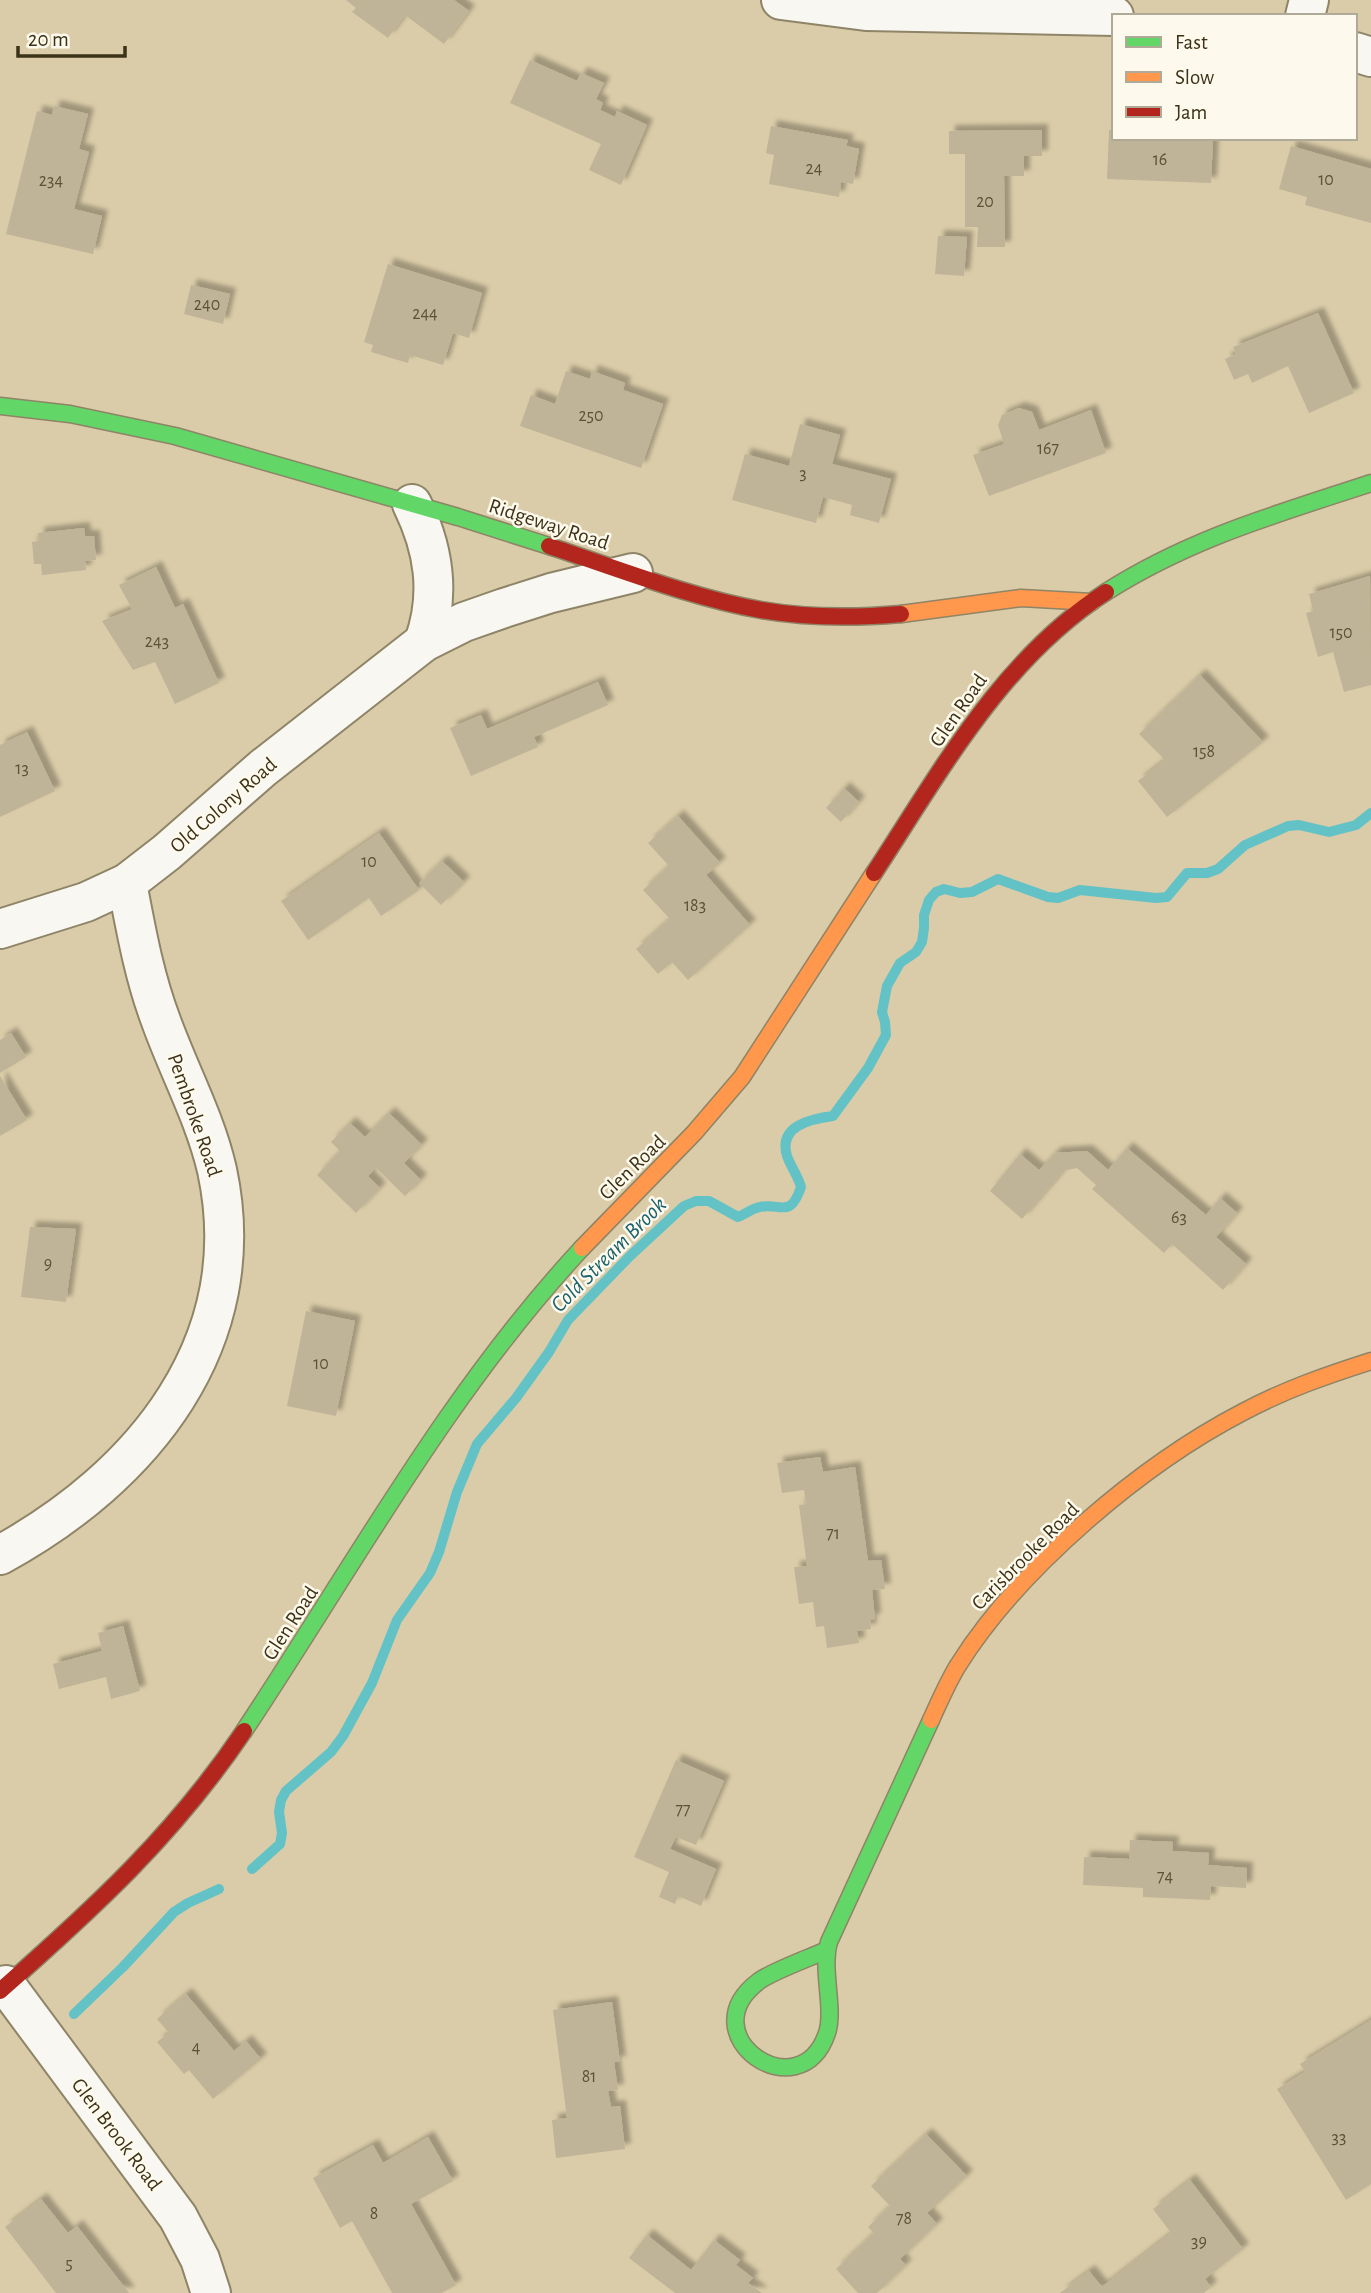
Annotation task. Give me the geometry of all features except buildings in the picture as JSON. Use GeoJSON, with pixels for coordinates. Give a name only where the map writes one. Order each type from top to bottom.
{"type":"FeatureCollection","features":[{"type":"Feature","properties":{"kind":"street"},"geometry":{"type":"LineString","coordinates":[[781,0],[866,11],[919,7],[1112,16]]}},
{"type":"Feature","properties":{"kind":"street","name":"Ridgeway Road"},"geometry":{"type":"LineString","coordinates":[[0,407],[70,414],[175,436],[412,504],[714,599],[760,610],[820,617],[901,614],[1021,598],[1093,602]]}},
{"type":"Feature","properties":{"kind":"street","name":"Glen Road"},"geometry":{"type":"LineString","coordinates":[[3,1988],[93,1908],[167,1832],[201,1792],[243,1733],[432,1442],[491,1358],[545,1290],[592,1237],[683,1147],[721,1103],[755,1057],[984,705],[1033,650],[1093,602],[1153,563],[1200,541],[1371,483]]}},
{"type":"Feature","properties":{"kind":"street"},"geometry":{"type":"LineString","coordinates":[[412,504],[428,544],[434,572],[432,617],[424,642]]}},
{"type":"Feature","properties":{"kind":"street","name":"Old Colony Road"},"geometry":{"type":"LineString","coordinates":[[0,929],[86,902],[127,883],[167,852],[262,768],[424,642],[464,622],[527,600],[633,573]]}},
{"type":"Feature","properties":{"kind":"street","name":"Pembroke Road"},"geometry":{"type":"LineString","coordinates":[[0,1555],[24,1542],[82,1502],[118,1469],[151,1433],[191,1375],[207,1333],[224,1268],[224,1209],[216,1167],[204,1128],[145,976],[127,883]]}},
{"type":"Feature","properties":{"kind":"street","name":"Carisbrooke Road"},"geometry":{"type":"LineString","coordinates":[[827,1950],[759,1981],[740,2001],[735,2019],[738,2037],[747,2053],[762,2064],[780,2068],[800,2064],[809,2059],[823,2044],[829,2025],[827,1950],[945,1690],[983,1628],[1013,1594],[1117,1495],[1174,1453],[1232,1416],[1269,1397],[1313,1379],[1371,1361]]}},
{"type":"Feature","properties":{"kind":"street","name":"Glen Brook Road"},"geometry":{"type":"LineString","coordinates":[[3,1988],[178,2217],[200,2259],[211,2293]]}},
{"type":"Feature","properties":{"kind":"waterway","name":"Cold Stream Brook"},"geometry":{"type":"LineString","coordinates":[[252,1869],[280,1844],[282,1833],[279,1812],[286,1791],[331,1752],[343,1736],[372,1683],[397,1620],[430,1573],[457,1492],[477,1444],[516,1398],[568,1320],[630,1256],[684,1206],[696,1201],[709,1201],[738,1217],[757,1208],[784,1208],[793,1203],[801,1187],[787,1156],[787,1138],[792,1131],[806,1122],[833,1116],[868,1068],[886,1035],[882,1012],[887,986],[900,963],[916,952],[922,942],[924,915],[929,900],[936,892],[944,889],[960,893],[972,892],[998,879],[1048,897],[1058,898],[1080,890],[1167,897],[1187,873],[1207,873],[1218,869],[1245,845],[1288,826],[1299,825],[1329,832],[1356,825],[1371,813]]}},
{"type":"Feature","properties":{"kind":"waterway","name":"Cold Stream Brook"},"geometry":{"type":"LineString","coordinates":[[74,2014],[174,1912],[219,1889]]}},
{"type":"Feature","properties":{"kind":"traffic: fast"},"geometry":{"type":"LineString","coordinates":[[0,406],[70,414],[175,436],[458,517],[549,546]]}},
{"type":"Feature","properties":{"kind":"traffic: fast"},"geometry":{"type":"LineString","coordinates":[[1106,592],[1202,542],[1371,483]]}},
{"type":"Feature","properties":{"kind":"traffic: fast"},"geometry":{"type":"LineString","coordinates":[[244,1731],[445,1421],[533,1303],[582,1248]]}},
{"type":"Feature","properties":{"kind":"traffic: fast"},"geometry":{"type":"LineString","coordinates":[[827,1950],[765,1977],[740,2002],[735,2023],[742,2042],[756,2057],[775,2066],[795,2066],[813,2056],[827,2033],[830,2013],[826,1965],[829,1942],[931,1720]]}},
{"type":"Feature","properties":{"kind":"traffic: slow"},"geometry":{"type":"LineString","coordinates":[[901,614],[1021,598],[1092,602]]}},
{"type":"Feature","properties":{"kind":"traffic: slow"},"geometry":{"type":"LineString","coordinates":[[582,1248],[694,1133],[742,1077],[874,873]]}},
{"type":"Feature","properties":{"kind":"traffic: slow"},"geometry":{"type":"LineString","coordinates":[[931,1720],[957,1667],[1013,1593],[1047,1557],[1124,1490],[1164,1460],[1243,1412],[1306,1384],[1371,1361]]}},
{"type":"Feature","properties":{"kind":"traffic: jam"},"geometry":{"type":"LineString","coordinates":[[549,546],[735,605],[796,615],[901,614]]}},
{"type":"Feature","properties":{"kind":"traffic: jam"},"geometry":{"type":"LineString","coordinates":[[874,873],[949,757],[1004,684],[1035,650],[1069,619],[1106,592]]}},
{"type":"Feature","properties":{"kind":"traffic: jam"},"geometry":{"type":"LineString","coordinates":[[0,1991],[131,1869],[190,1804],[244,1731]]}}]}
